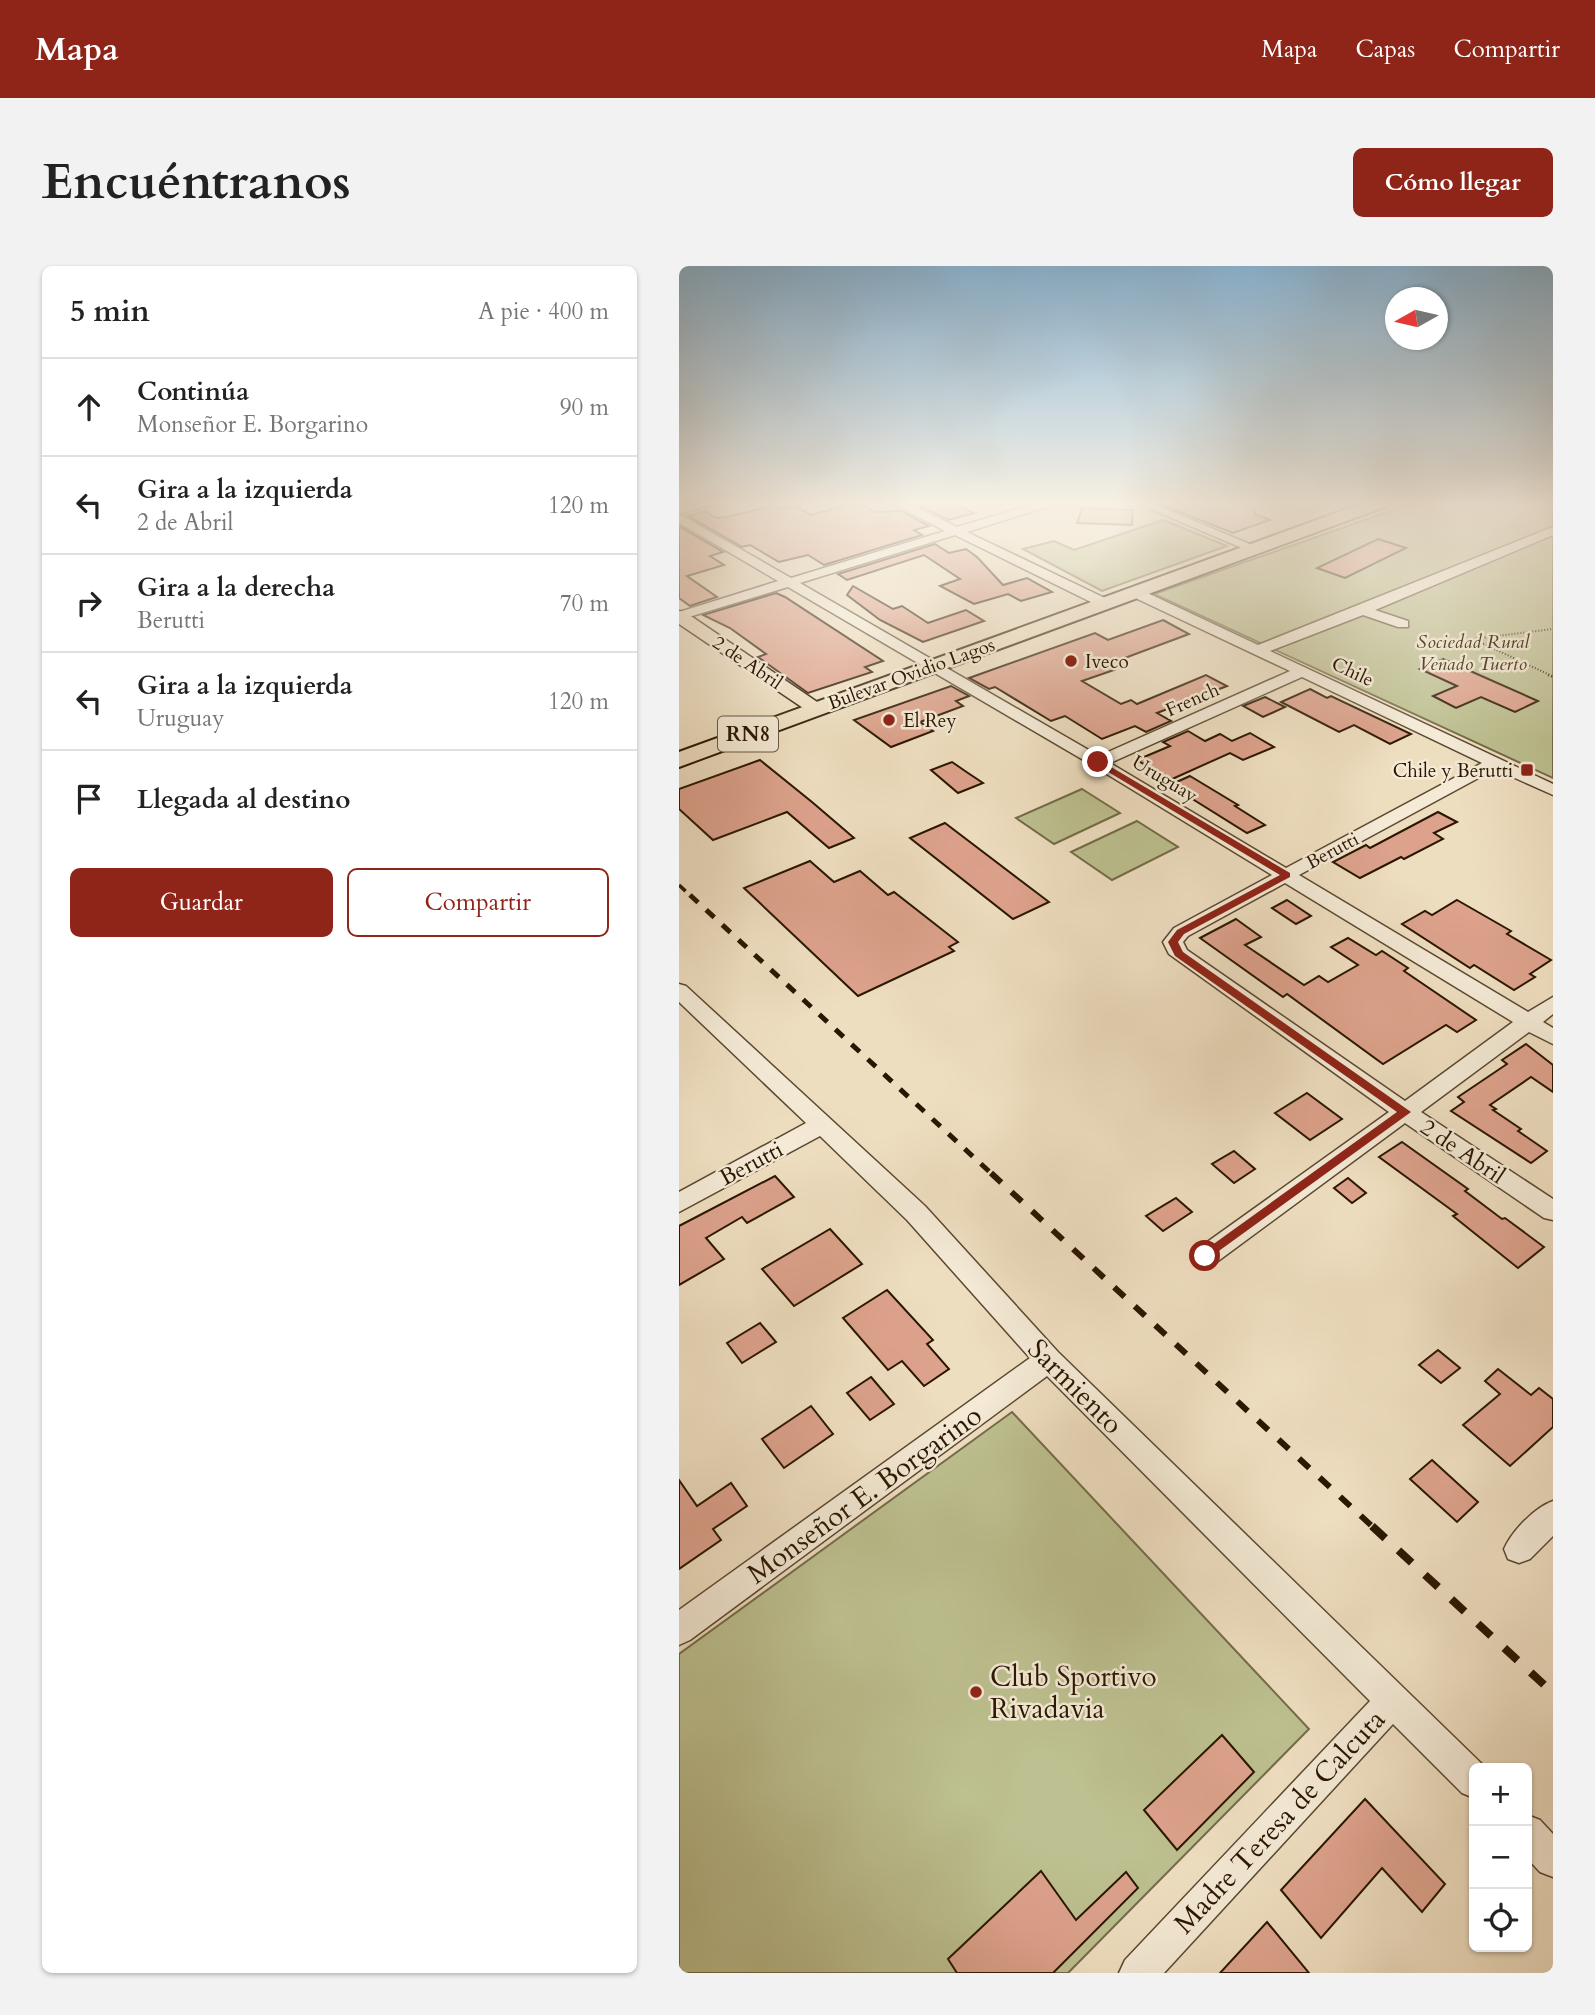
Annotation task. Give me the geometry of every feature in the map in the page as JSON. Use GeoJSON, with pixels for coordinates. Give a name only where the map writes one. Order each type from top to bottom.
{"type":"FeatureCollection","features":[{"type":"Feature","properties":{"kind":"highway","name":"Bulevar Ovidio Lagos"},"geometry":{"type":"LineString","coordinates":[[679,760],[1162,582]]}},
{"type":"Feature","properties":{"kind":"main road","name":"2 de Abril"},"geometry":{"type":"LineString","coordinates":[[679,616],[816,708]]}},
{"type":"Feature","properties":{"kind":"street"},"geometry":{"type":"LineString","coordinates":[[679,616],[789,582]]}},
{"type":"Feature","properties":{"kind":"street","name":"Uruguay"},"geometry":{"type":"LineString","coordinates":[[789,582],[1098,762],[1553,1037]]}},
{"type":"Feature","properties":{"kind":"street"},"geometry":{"type":"LineString","coordinates":[[1061,582],[1104,603]]}},
{"type":"Feature","properties":{"kind":"street"},"geometry":{"type":"LineString","coordinates":[[1259,650],[1431,582]]}},
{"type":"Feature","properties":{"kind":"street","name":"Chile"},"geometry":{"type":"LineString","coordinates":[[1134,592],[1553,790]]}},
{"type":"Feature","properties":{"kind":"street"},"geometry":{"type":"LineString","coordinates":[[1363,610],[1403,624]]}},
{"type":"Feature","properties":{"kind":"street","name":"French"},"geometry":{"type":"LineString","coordinates":[[1098,762],[1303,671]]}},
{"type":"Feature","properties":{"kind":"street","name":"Berutti"},"geometry":{"type":"LineString","coordinates":[[1173,942],[1181,932],[1495,762]]}},
{"type":"Feature","properties":{"kind":"street","name":"2 de Abril"},"geometry":{"type":"LineString","coordinates":[[1173,942],[1179,954],[1405,1112],[1553,1211]]}},
{"type":"Feature","properties":{"kind":"street","name":"Sarmiento"},"geometry":{"type":"LineString","coordinates":[[679,991],[916,1213],[1048,1360],[1469,1776]]}},
{"type":"Feature","properties":{"kind":"street"},"geometry":{"type":"LineString","coordinates":[[1205,1256],[1553,1004]]}},
{"type":"Feature","properties":{"kind":"street","name":"Berutti"},"geometry":{"type":"LineString","coordinates":[[679,1203],[824,1124]]}},
{"type":"Feature","properties":{"kind":"street","name":"Monseñor E. Borgarino"},"geometry":{"type":"LineString","coordinates":[[679,1629],[1048,1360]]}},
{"type":"Feature","properties":{"kind":"street"},"geometry":{"type":"LineString","coordinates":[[1519,1549],[1553,1515]]}},
{"type":"Feature","properties":{"kind":"street","name":"Madre Teresa de Calcuta"},"geometry":{"type":"LineString","coordinates":[[1138,1973],[1392,1700]]}},
{"type":"Feature","properties":{"kind":"street"},"geometry":{"type":"LineString","coordinates":[[1532,1838],[1553,1859]]}},
{"type":"Feature","properties":{"kind":"path"},"geometry":{"type":"LineString","coordinates":[[1553,629],[1473,639],[1553,677]]}},
{"type":"Feature","properties":{"kind":"green space"},"geometry":{"type":"Polygon","coordinates":[[[1084,582],[1128,582],[1102,591],[1084,582]]]}},
{"type":"Feature","properties":{"kind":"green space","name":"Sociedad Rural Venado Tuerto"},"geometry":{"type":"Polygon","coordinates":[[[1189,582],[1553,582],[1553,778],[1154,594],[1189,582]]]}},
{"type":"Feature","properties":{"kind":"green space"},"geometry":{"type":"Polygon","coordinates":[[[1082,789],[1120,813],[1054,844],[1016,818],[1082,789]]]}},
{"type":"Feature","properties":{"kind":"green space"},"geometry":{"type":"Polygon","coordinates":[[[1137,821],[1178,847],[1112,880],[1071,852],[1137,821]]]}},
{"type":"Feature","properties":{"kind":"green space","name":"Club Sportivo Rivadavia"},"geometry":{"type":"Polygon","coordinates":[[[1012,1412],[1309,1729],[1068,1973],[679,1973],[679,1654],[1012,1412]]]}},
{"type":"Feature","properties":{"kind":"building"},"geometry":{"type":"Polygon","coordinates":[[[679,582],[695,582],[717,597],[690,606],[679,598],[679,582]]]}},
{"type":"Feature","properties":{"kind":"building"},"geometry":{"type":"Polygon","coordinates":[[[952,582],[1000,582],[1003,585],[1034,582],[1052,592],[1021,601],[1008,594],[974,604],[940,586],[952,582]]]}},
{"type":"Feature","properties":{"kind":"building"},"geometry":{"type":"Polygon","coordinates":[[[853,586],[893,609],[902,606],[928,623],[966,610],[984,621],[923,642],[880,620],[847,595],[853,586]]]}},
{"type":"Feature","properties":{"kind":"building"},"geometry":{"type":"Polygon","coordinates":[[[776,593],[883,661],[865,667],[872,672],[808,693],[758,657],[766,654],[730,628],[703,615],[776,593]]]}},
{"type":"Feature","properties":{"kind":"building"},"geometry":{"type":"Polygon","coordinates":[[[1163,620],[1189,634],[1106,665],[1114,670],[1082,681],[1121,704],[1131,700],[1137,704],[1206,675],[1227,686],[1157,713],[1171,721],[1146,732],[1135,726],[1102,739],[1065,716],[1051,721],[995,687],[989,689],[969,678],[1095,633],[1108,640],[1163,620]]]}},
{"type":"Feature","properties":{"kind":"building"},"geometry":{"type":"Polygon","coordinates":[[[1443,659],[1538,701],[1515,712],[1481,697],[1456,708],[1433,696],[1457,686],[1420,669],[1443,659]]]}},
{"type":"Feature","properties":{"kind":"building"},"geometry":{"type":"Polygon","coordinates":[[[951,686],[969,696],[956,701],[963,706],[920,722],[933,731],[891,747],[854,720],[951,686]]]}},
{"type":"Feature","properties":{"kind":"building"},"geometry":{"type":"Polygon","coordinates":[[[1310,689],[1327,698],[1331,696],[1411,734],[1390,744],[1354,725],[1339,732],[1281,702],[1310,689]]]}},
{"type":"Feature","properties":{"kind":"building"},"geometry":{"type":"Polygon","coordinates":[[[1265,697],[1285,707],[1263,717],[1243,706],[1265,697]]]}},
{"type":"Feature","properties":{"kind":"building"},"geometry":{"type":"Polygon","coordinates":[[[1188,731],[1205,741],[1220,734],[1232,741],[1250,733],[1274,747],[1243,760],[1230,753],[1170,780],[1137,760],[1170,746],[1163,742],[1188,731]]]}},
{"type":"Feature","properties":{"kind":"building"},"geometry":{"type":"Polygon","coordinates":[[[760,760],[854,838],[829,848],[787,812],[713,840],[679,809],[679,789],[760,760]]]}},
{"type":"Feature","properties":{"kind":"building"},"geometry":{"type":"Polygon","coordinates":[[[952,762],[983,783],[958,793],[931,770],[952,762]]]}},
{"type":"Feature","properties":{"kind":"building"},"geometry":{"type":"Polygon","coordinates":[[[1190,776],[1265,825],[1247,833],[1170,785],[1190,776]]]}},
{"type":"Feature","properties":{"kind":"building"},"geometry":{"type":"Polygon","coordinates":[[[1438,812],[1457,822],[1434,833],[1443,839],[1404,859],[1401,857],[1360,878],[1333,862],[1366,845],[1370,848],[1438,812]]]}},
{"type":"Feature","properties":{"kind":"building"},"geometry":{"type":"Polygon","coordinates":[[[945,823],[1049,902],[1013,919],[910,838],[945,823]]]}},
{"type":"Feature","properties":{"kind":"building"},"geometry":{"type":"Polygon","coordinates":[[[810,861],[834,882],[860,871],[888,895],[894,892],[958,942],[949,947],[954,951],[858,996],[744,888],[810,861]]]}},
{"type":"Feature","properties":{"kind":"building"},"geometry":{"type":"Polygon","coordinates":[[[1287,900],[1311,916],[1296,924],[1272,908],[1287,900]]]}},
{"type":"Feature","properties":{"kind":"building"},"geometry":{"type":"Polygon","coordinates":[[[1457,900],[1511,931],[1507,934],[1551,960],[1530,974],[1535,977],[1514,990],[1474,965],[1470,968],[1402,924],[1425,911],[1432,915],[1457,900]]]}},
{"type":"Feature","properties":{"kind":"building"},"geometry":{"type":"Polygon","coordinates":[[[1236,919],[1261,937],[1245,945],[1304,985],[1319,976],[1328,982],[1358,965],[1331,947],[1348,938],[1376,955],[1382,951],[1408,968],[1404,971],[1476,1020],[1457,1032],[1446,1025],[1383,1064],[1287,994],[1283,997],[1200,938],[1236,919]]]}},
{"type":"Feature","properties":{"kind":"building"},"geometry":{"type":"Polygon","coordinates":[[[1526,1044],[1553,1065],[1553,1092],[1531,1077],[1490,1105],[1496,1109],[1493,1110],[1521,1129],[1518,1131],[1547,1151],[1531,1163],[1451,1111],[1464,1102],[1458,1097],[1507,1064],[1502,1060],[1526,1044]]]}},
{"type":"Feature","properties":{"kind":"building"},"geometry":{"type":"Polygon","coordinates":[[[1307,1093],[1342,1119],[1310,1140],[1275,1113],[1307,1093]]]}},
{"type":"Feature","properties":{"kind":"building"},"geometry":{"type":"Polygon","coordinates":[[[1402,1142],[1468,1189],[1465,1191],[1502,1219],[1505,1218],[1544,1247],[1518,1268],[1453,1216],[1457,1214],[1379,1157],[1402,1142]]]}},
{"type":"Feature","properties":{"kind":"building"},"geometry":{"type":"Polygon","coordinates":[[[1234,1151],[1255,1169],[1234,1183],[1212,1164],[1234,1151]]]}},
{"type":"Feature","properties":{"kind":"building"},"geometry":{"type":"Polygon","coordinates":[[[775,1176],[794,1197],[747,1223],[742,1217],[706,1238],[724,1259],[679,1285],[679,1226],[775,1176]]]}},
{"type":"Feature","properties":{"kind":"building"},"geometry":{"type":"Polygon","coordinates":[[[1348,1178],[1366,1193],[1352,1203],[1334,1188],[1348,1178]]]}},
{"type":"Feature","properties":{"kind":"building"},"geometry":{"type":"Polygon","coordinates":[[[1176,1198],[1192,1212],[1163,1231],[1146,1216],[1176,1198]]]}},
{"type":"Feature","properties":{"kind":"building"},"geometry":{"type":"Polygon","coordinates":[[[830,1229],[862,1264],[794,1306],[762,1269],[830,1229]]]}},
{"type":"Feature","properties":{"kind":"building"},"geometry":{"type":"Polygon","coordinates":[[[887,1290],[933,1340],[927,1344],[949,1369],[924,1386],[902,1361],[888,1370],[843,1318],[887,1290]]]}},
{"type":"Feature","properties":{"kind":"building"},"geometry":{"type":"Polygon","coordinates":[[[760,1323],[776,1342],[742,1363],[727,1343],[760,1323]]]}},
{"type":"Feature","properties":{"kind":"building"},"geometry":{"type":"Polygon","coordinates":[[[1438,1350],[1460,1368],[1441,1383],[1419,1365],[1438,1350]]]}},
{"type":"Feature","properties":{"kind":"building"},"geometry":{"type":"Polygon","coordinates":[[[1498,1369],[1531,1395],[1539,1388],[1553,1399],[1553,1427],[1510,1466],[1463,1425],[1500,1394],[1485,1381],[1498,1369]]]}},
{"type":"Feature","properties":{"kind":"building"},"geometry":{"type":"Polygon","coordinates":[[[871,1377],[894,1404],[870,1420],[847,1393],[871,1377]]]}},
{"type":"Feature","properties":{"kind":"building"},"geometry":{"type":"Polygon","coordinates":[[[811,1406],[833,1434],[784,1468],[762,1439],[811,1406]]]}},
{"type":"Feature","properties":{"kind":"building"},"geometry":{"type":"Polygon","coordinates":[[[1432,1460],[1478,1502],[1457,1522],[1410,1479],[1432,1460]]]}},
{"type":"Feature","properties":{"kind":"building"},"geometry":{"type":"Polygon","coordinates":[[[679,1480],[697,1506],[731,1483],[747,1506],[713,1529],[721,1540],[679,1569],[679,1480]]]}},
{"type":"Feature","properties":{"kind":"building"},"geometry":{"type":"Polygon","coordinates":[[[1222,1735],[1254,1772],[1177,1850],[1144,1810],[1222,1735]]]}},
{"type":"Feature","properties":{"kind":"building"},"geometry":{"type":"Polygon","coordinates":[[[1365,1799],[1445,1884],[1422,1912],[1382,1868],[1321,1938],[1281,1890],[1365,1799]]]}},
{"type":"Feature","properties":{"kind":"building"},"geometry":{"type":"Polygon","coordinates":[[[1041,1871],[1076,1920],[1126,1872],[1138,1888],[1053,1973],[957,1973],[948,1959],[1041,1871]]]}},
{"type":"Feature","properties":{"kind":"building"},"geometry":{"type":"Polygon","coordinates":[[[1267,1922],[1309,1973],[1220,1973],[1267,1922]]]}},
{"type":"Feature","properties":{"kind":"railway"},"geometry":{"type":"LineString","coordinates":[[679,885],[692,897]]}},
{"type":"Feature","properties":{"kind":"railway"},"geometry":{"type":"LineString","coordinates":[[690,895],[993,1175]]}},
{"type":"Feature","properties":{"kind":"railway"},"geometry":{"type":"LineString","coordinates":[[991,1173],[1374,1528]]}},
{"type":"Feature","properties":{"kind":"railway"},"geometry":{"type":"LineString","coordinates":[[1372,1526],[1553,1693]]}},
{"type":"Feature","properties":{"kind":"place","name":"Iveco"},"geometry":{"type":"Point","coordinates":[1071,661]}},
{"type":"Feature","properties":{"kind":"place","name":"El Rey"},"geometry":{"type":"Point","coordinates":[889,720]}},
{"type":"Feature","properties":{"kind":"place","name":"Chile y Berutti"},"geometry":{"type":"Point","coordinates":[1527,770]}},
{"type":"Feature","properties":{"kind":"place","name":"Club Sportivo Rivadavia"},"geometry":{"type":"Point","coordinates":[976,1692]}},
{"type":"Feature","properties":{"kind":"route"},"geometry":{"type":"LineString","coordinates":[[1098,762],[1287,875],[1181,932],[1173,942],[1179,954],[1405,1112],[1205,1256]]}}]}
